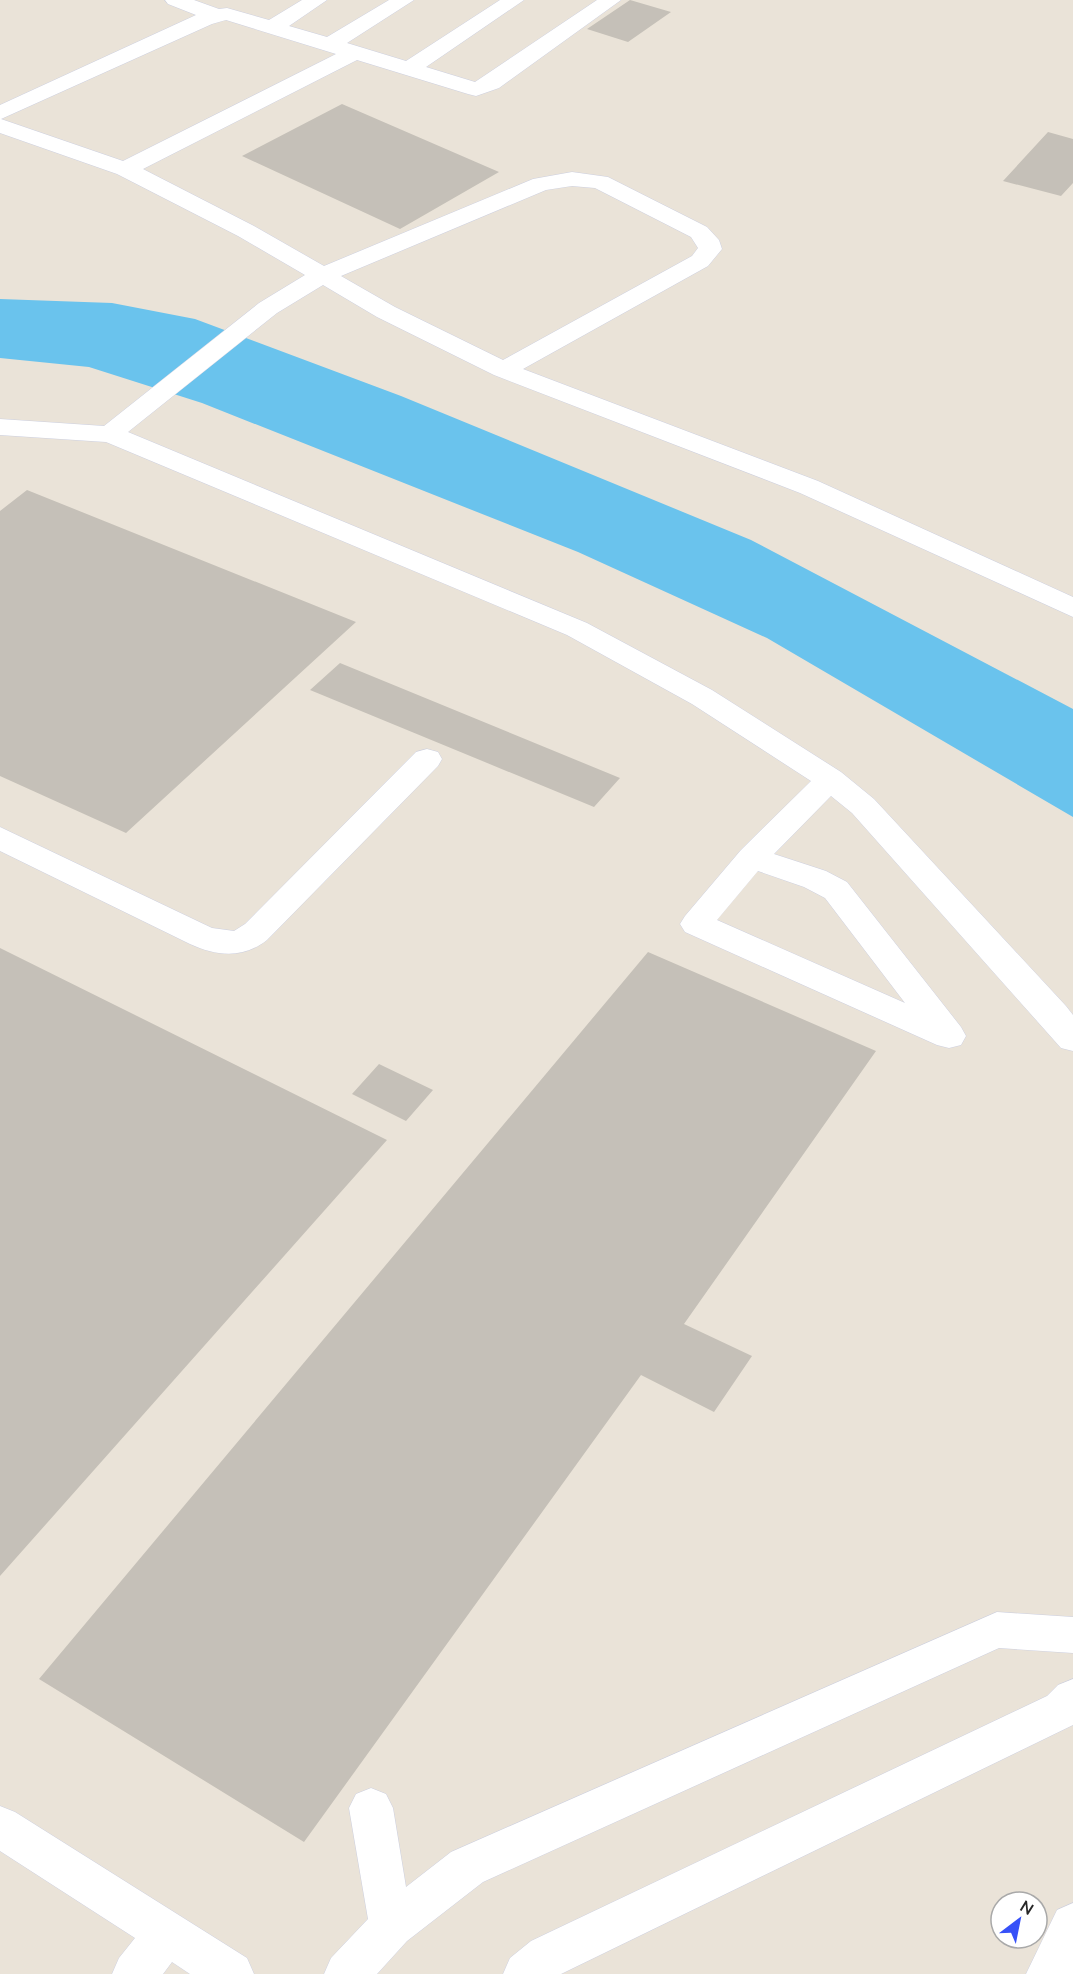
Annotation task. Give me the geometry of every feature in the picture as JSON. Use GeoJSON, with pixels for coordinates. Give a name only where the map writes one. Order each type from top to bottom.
{"type":"FeatureCollection","features":[{"type":"Feature","properties":{"kind":"street"},"geometry":{"type":"LineString","coordinates":[[175,0],[215,15]]}},
{"type":"Feature","properties":{"kind":"street"},"geometry":{"type":"LineString","coordinates":[[271,28],[317,0]]}},
{"type":"Feature","properties":{"kind":"street"},"geometry":{"type":"LineString","coordinates":[[328,46],[404,0]]}},
{"type":"Feature","properties":{"kind":"street"},"geometry":{"type":"LineString","coordinates":[[408,69],[513,0]]}},
{"type":"Feature","properties":{"kind":"street"},"geometry":{"type":"LineString","coordinates":[[0,113],[215,15],[227,14],[467,88],[482,88],[611,0]]}},
{"type":"Feature","properties":{"kind":"street"},"geometry":{"type":"LineString","coordinates":[[124,169],[352,54]]}},
{"type":"Feature","properties":{"kind":"street"},"geometry":{"type":"LineString","coordinates":[[0,126],[64,146],[124,169],[246,231],[438,339],[503,370],[809,487],[1073,608]]}},
{"type":"Feature","properties":{"kind":"street"},"geometry":{"type":"LineString","coordinates":[[0,136],[64,146]]}},
{"type":"Feature","properties":{"kind":"street"},"geometry":{"type":"LineString","coordinates":[[110,434],[268,308],[323,275],[556,180],[587,179],[600,182],[699,232],[707,240],[710,249],[700,261],[503,370]]}},
{"type":"Feature","properties":{"kind":"street"},"geometry":{"type":"LineString","coordinates":[[0,427],[110,434],[577,629],[702,697],[830,779],[863,806],[1054,1015],[1073,1039]]}},
{"type":"Feature","properties":{"kind":"street"},"geometry":{"type":"LineString","coordinates":[[0,838],[201,936],[218,943],[238,943],[256,932],[427,759]]}},
{"type":"Feature","properties":{"kind":"street"},"geometry":{"type":"LineString","coordinates":[[752,858],[815,879],[836,890],[949,1036],[696,924],[752,858],[830,779]]}},
{"type":"Feature","properties":{"kind":"street"},"geometry":{"type":"LineString","coordinates":[[347,1974],[391,1926],[467,1866],[997,1630],[1073,1635]]}},
{"type":"Feature","properties":{"kind":"street"},"geometry":{"type":"LineString","coordinates":[[526,1974],[547,1958],[1062,1710],[1073,1698]]}},
{"type":"Feature","properties":{"kind":"street"},"geometry":{"type":"LineString","coordinates":[[371,1808],[391,1926]]}},
{"type":"Feature","properties":{"kind":"street"},"geometry":{"type":"LineString","coordinates":[[0,1827],[231,1974]]}},
{"type":"Feature","properties":{"kind":"street"},"geometry":{"type":"LineString","coordinates":[[1049,1974],[1073,1925]]}},
{"type":"Feature","properties":{"kind":"street"},"geometry":{"type":"LineString","coordinates":[[135,1974],[166,1933]]}},
{"type":"Feature","properties":{"kind":"water"},"geometry":{"type":"Polygon","coordinates":[[[0,299],[112,303],[195,319],[401,396],[751,540],[1073,709],[1073,817],[767,638],[578,552],[202,403],[89,367],[0,358],[0,299]]]}},
{"type":"Feature","properties":{"kind":"building"},"geometry":{"type":"Polygon","coordinates":[[[630,0],[671,12],[628,42],[587,29],[630,0]]]}},
{"type":"Feature","properties":{"kind":"building"},"geometry":{"type":"Polygon","coordinates":[[[342,104],[499,172],[400,229],[242,156],[342,104]]]}},
{"type":"Feature","properties":{"kind":"building"},"geometry":{"type":"Polygon","coordinates":[[[1048,132],[1073,139],[1073,183],[1061,196],[1003,181],[1048,132]]]}},
{"type":"Feature","properties":{"kind":"building"},"geometry":{"type":"Polygon","coordinates":[[[27,490],[356,622],[126,833],[0,776],[0,511],[27,490]]]}},
{"type":"Feature","properties":{"kind":"building"},"geometry":{"type":"Polygon","coordinates":[[[340,663],[620,778],[594,807],[310,690],[340,663]]]}},
{"type":"Feature","properties":{"kind":"building"},"geometry":{"type":"Polygon","coordinates":[[[0,948],[387,1140],[0,1576],[0,948]]]}},
{"type":"Feature","properties":{"kind":"building"},"geometry":{"type":"Polygon","coordinates":[[[648,952],[876,1051],[684,1324],[752,1356],[714,1412],[641,1375],[304,1842],[39,1679],[648,952]]]}},
{"type":"Feature","properties":{"kind":"building"},"geometry":{"type":"Polygon","coordinates":[[[379,1064],[433,1090],[406,1121],[352,1094],[379,1064]]]}}]}
